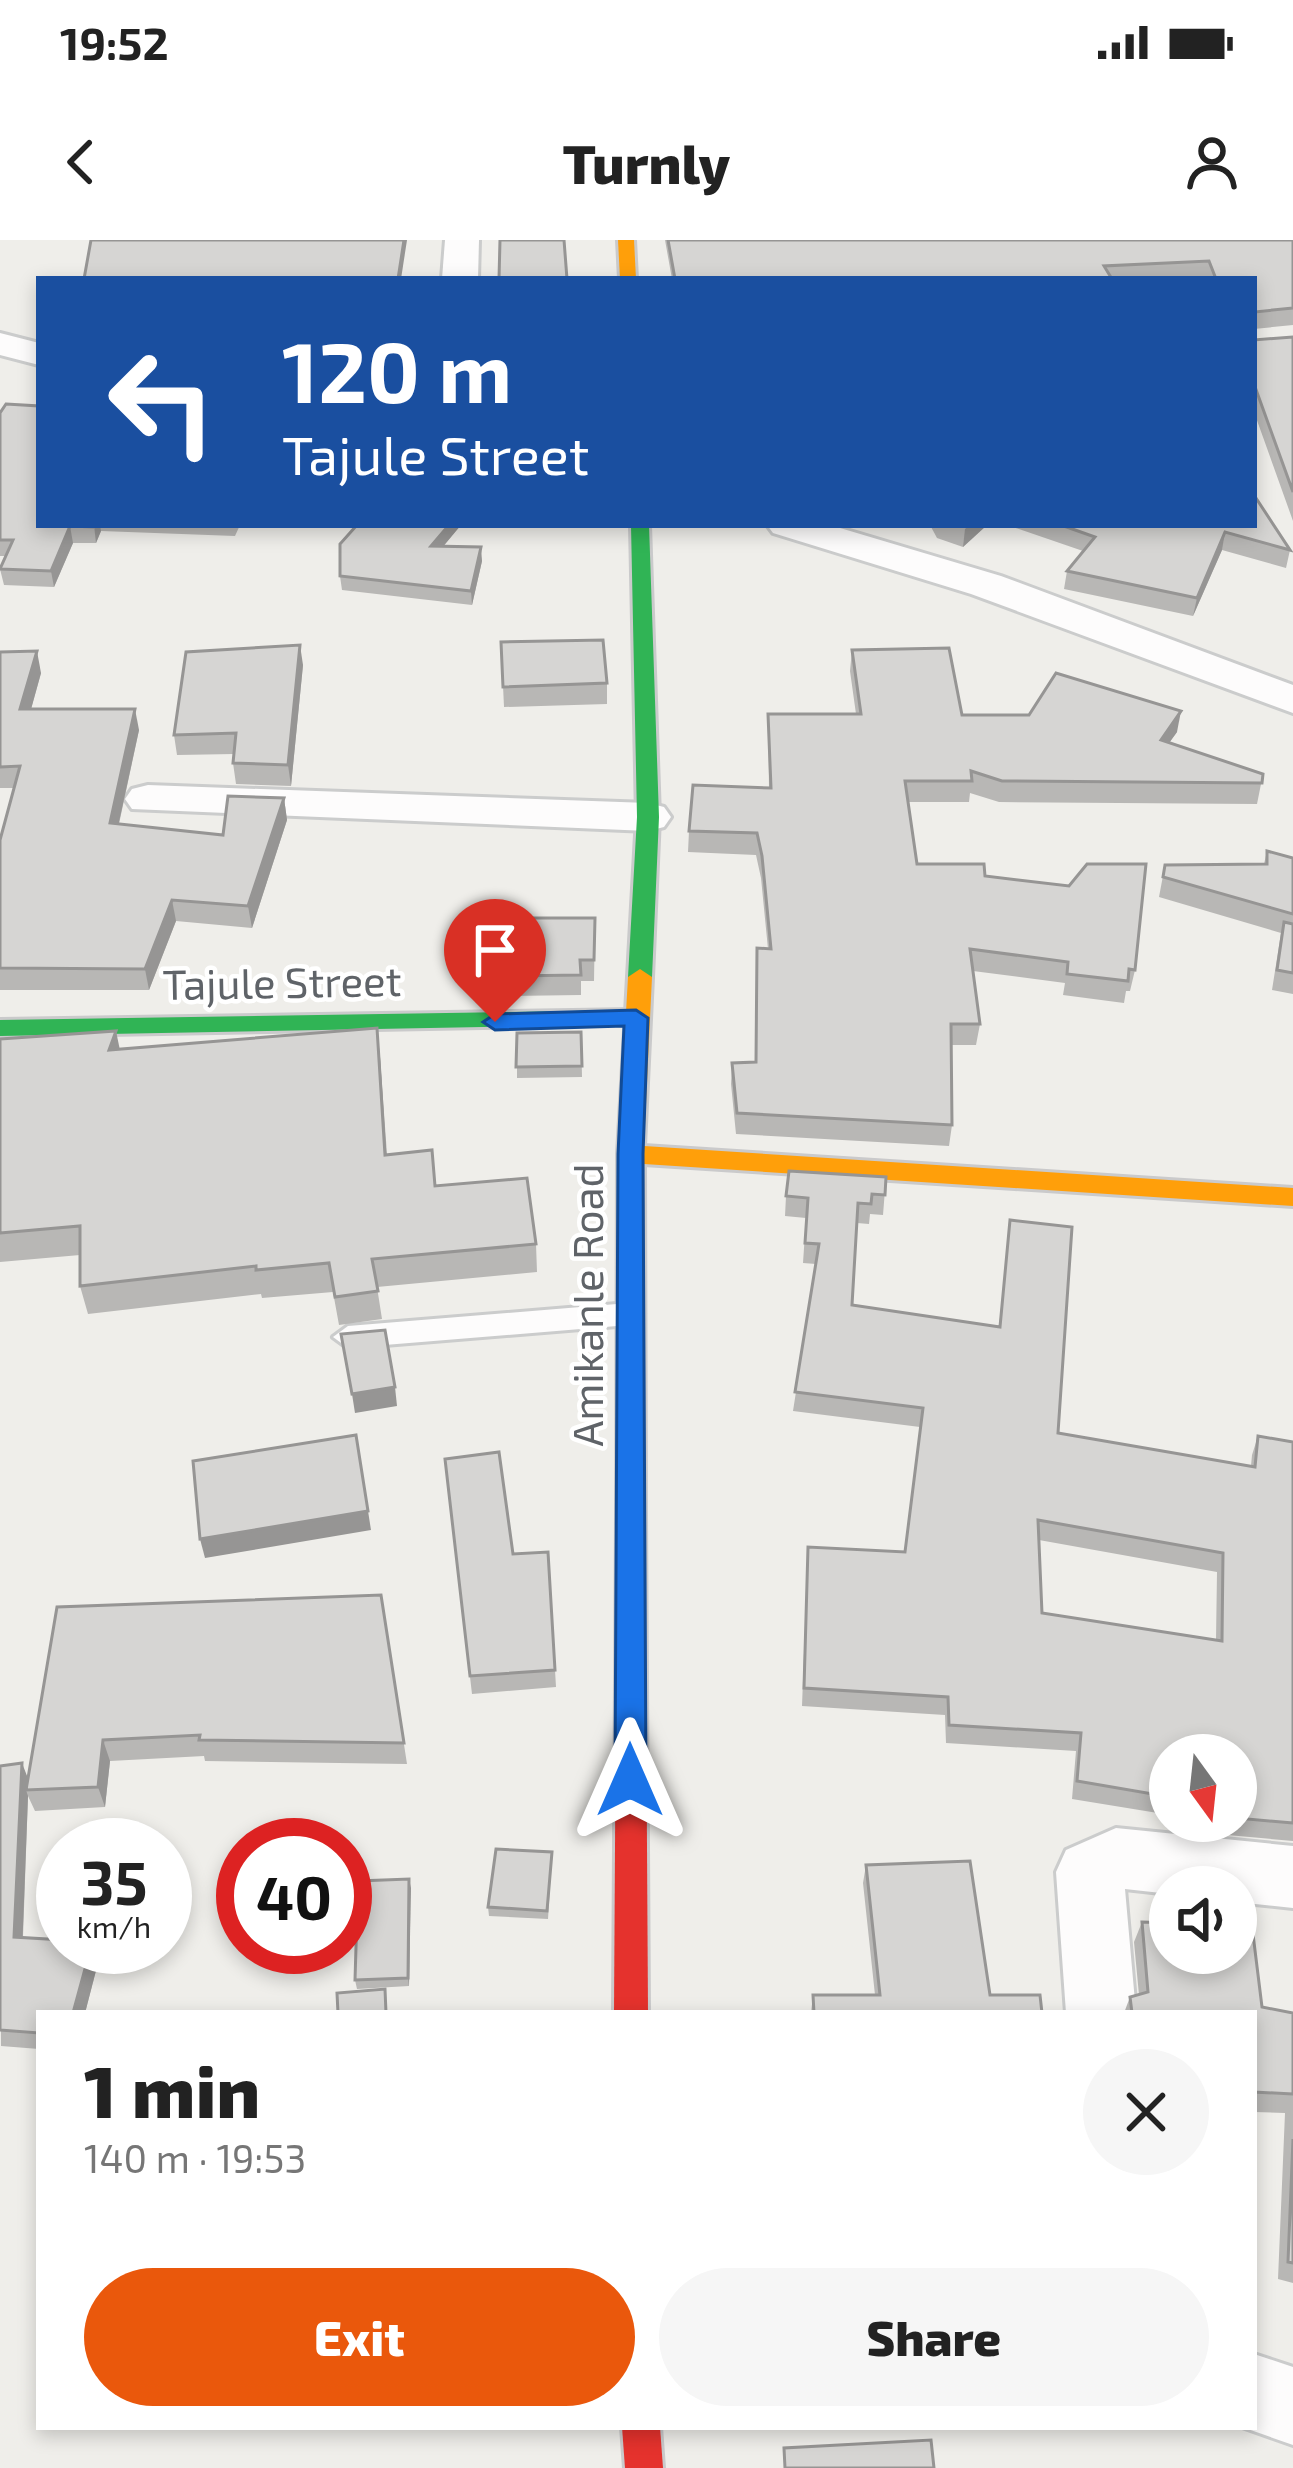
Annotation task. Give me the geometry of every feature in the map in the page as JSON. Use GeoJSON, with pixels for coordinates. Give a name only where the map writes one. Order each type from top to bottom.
{"type":"FeatureCollection","features":[{"type":"Feature","properties":{"kind":"street"},"geometry":{"type":"LineString","coordinates":[[460,276],[462,240]]}},
{"type":"Feature","properties":{"kind":"street"},"geometry":{"type":"LineString","coordinates":[[626,240],[628,276]]}},
{"type":"Feature","properties":{"kind":"street"},"geometry":{"type":"LineString","coordinates":[[0,344],[36,353]]}},
{"type":"Feature","properties":{"kind":"street","name":"Amikanle Road"},"geometry":{"type":"LineString","coordinates":[[631,2010],[631,1154],[648,818],[640,528]]}},
{"type":"Feature","properties":{"kind":"street"},"geometry":{"type":"LineString","coordinates":[[797,528],[986,585],[1293,700]]}},
{"type":"Feature","properties":{"kind":"street"},"geometry":{"type":"LineString","coordinates":[[148,799],[648,818]]}},
{"type":"Feature","properties":{"kind":"street","name":"Tajule Street"},"geometry":{"type":"LineString","coordinates":[[0,1028],[636,1018]]}},
{"type":"Feature","properties":{"kind":"street"},"geometry":{"type":"LineString","coordinates":[[631,1154],[1293,1197]]}},
{"type":"Feature","properties":{"kind":"street"},"geometry":{"type":"LineString","coordinates":[[1101,2010],[1090,1872],[1099,1863],[1115,1858],[1293,1877]]}},
{"type":"Feature","properties":{"kind":"street"},"geometry":{"type":"LineString","coordinates":[[1257,2394],[1293,2406]]}},
{"type":"Feature","properties":{"kind":"street"},"geometry":{"type":"LineString","coordinates":[[641,2430],[644,2468]]}},
{"type":"Feature","properties":{"kind":"lane"},"geometry":{"type":"LineString","coordinates":[[344,1338],[629,1314]]}},
{"type":"Feature","properties":{"kind":"building"},"geometry":{"type":"Polygon","coordinates":[[[91,240],[404,240],[398,276],[85,276],[91,240]]]}},
{"type":"Feature","properties":{"kind":"building"},"geometry":{"type":"Polygon","coordinates":[[[500,240],[564,240],[567,276],[499,276],[500,240]]]}},
{"type":"Feature","properties":{"kind":"building"},"geometry":{"type":"Polygon","coordinates":[[[668,240],[1293,240],[1293,308],[1257,312],[1257,276],[1215,276],[1209,261],[1104,266],[1110,276],[674,276],[668,240]]]}},
{"type":"Feature","properties":{"kind":"building"},"geometry":{"type":"Polygon","coordinates":[[[1293,337],[1293,492],[1257,392],[1257,340],[1293,337]]]}},
{"type":"Feature","properties":{"kind":"building"},"geometry":{"type":"Polygon","coordinates":[[[6,404],[36,406],[36,528],[69,528],[51,571],[0,569],[13,540],[0,540],[0,413],[6,404]]]}},
{"type":"Feature","properties":{"kind":"building"},"geometry":{"type":"Polygon","coordinates":[[[1257,500],[1290,550],[1225,532],[1197,598],[1067,571],[1095,537],[1070,528],[1257,528],[1257,500]]]}},
{"type":"Feature","properties":{"kind":"building"},"geometry":{"type":"Polygon","coordinates":[[[354,528],[446,528],[431,546],[481,547],[471,591],[340,576],[340,544],[354,528]]]}},
{"type":"Feature","properties":{"kind":"building"},"geometry":{"type":"Polygon","coordinates":[[[603,640],[607,683],[503,687],[501,642],[603,640]]]}},
{"type":"Feature","properties":{"kind":"building"},"geometry":{"type":"Polygon","coordinates":[[[300,645],[288,765],[233,763],[236,733],[174,735],[186,652],[300,645]]]}},
{"type":"Feature","properties":{"kind":"building"},"geometry":{"type":"Polygon","coordinates":[[[949,648],[962,715],[1029,715],[1056,673],[1181,711],[1161,740],[1263,774],[1262,783],[1002,781],[971,771],[972,781],[905,781],[917,864],[984,864],[985,876],[1069,886],[1087,864],[1146,864],[1135,970],[1129,969],[1128,981],[1067,974],[1068,962],[970,949],[980,1024],[951,1024],[952,1125],[737,1113],[732,1063],[756,1062],[757,948],[771,949],[762,856],[757,833],[689,831],[693,785],[771,788],[768,714],[861,714],[852,650],[949,648]]]}},
{"type":"Feature","properties":{"kind":"building"},"geometry":{"type":"Polygon","coordinates":[[[37,651],[20,709],[135,709],[110,823],[223,835],[228,796],[284,798],[248,906],[172,900],[145,969],[0,968],[0,840],[20,766],[0,767],[0,652],[37,651]]]}},
{"type":"Feature","properties":{"kind":"building"},"geometry":{"type":"Polygon","coordinates":[[[1267,851],[1293,858],[1293,914],[1163,877],[1165,865],[1267,864],[1267,851]]]}},
{"type":"Feature","properties":{"kind":"building"},"geometry":{"type":"Polygon","coordinates":[[[512,918],[595,918],[594,960],[580,960],[581,975],[509,976],[512,918]]]}},
{"type":"Feature","properties":{"kind":"building"},"geometry":{"type":"Polygon","coordinates":[[[1284,922],[1293,924],[1293,973],[1277,970],[1284,922]]]}},
{"type":"Feature","properties":{"kind":"building"},"geometry":{"type":"Polygon","coordinates":[[[377,1028],[385,1155],[432,1150],[435,1186],[527,1178],[536,1244],[372,1259],[378,1291],[335,1297],[329,1263],[256,1270],[256,1266],[80,1286],[80,1226],[0,1233],[0,1039],[116,1031],[109,1050],[377,1028]]]}},
{"type":"Feature","properties":{"kind":"building"},"geometry":{"type":"Polygon","coordinates":[[[581,1032],[582,1066],[516,1067],[517,1033],[581,1032]]]}},
{"type":"Feature","properties":{"kind":"building"},"geometry":{"type":"Polygon","coordinates":[[[789,1171],[886,1177],[885,1195],[872,1194],[871,1204],[858,1203],[852,1305],[1000,1327],[1010,1220],[1072,1227],[1058,1433],[1255,1467],[1258,1436],[1293,1442],[1293,1823],[1257,1820],[1257,1734],[1149,1734],[1149,1793],[1077,1781],[1081,1733],[949,1725],[948,1697],[804,1688],[808,1547],[905,1552],[923,1408],[795,1392],[819,1244],[805,1243],[808,1198],[786,1196],[789,1171]],[[1038,1520],[1042,1613],[1222,1641],[1223,1553],[1038,1520]]]}},
{"type":"Feature","properties":{"kind":"building"},"geometry":{"type":"Polygon","coordinates":[[[385,1330],[395,1387],[352,1394],[341,1334],[385,1330]]]}},
{"type":"Feature","properties":{"kind":"building"},"geometry":{"type":"Polygon","coordinates":[[[356,1435],[368,1511],[200,1539],[193,1461],[356,1435]]]}},
{"type":"Feature","properties":{"kind":"building"},"geometry":{"type":"Polygon","coordinates":[[[499,1452],[513,1554],[548,1552],[555,1670],[470,1676],[445,1459],[499,1452]]]}},
{"type":"Feature","properties":{"kind":"building"},"geometry":{"type":"Polygon","coordinates":[[[381,1595],[404,1743],[199,1740],[200,1735],[103,1740],[98,1787],[26,1790],[57,1607],[381,1595]]]}},
{"type":"Feature","properties":{"kind":"building"},"geometry":{"type":"Polygon","coordinates":[[[22,1763],[14,1937],[36,1938],[36,1974],[84,1974],[74,2010],[36,2010],[36,2033],[0,2030],[0,1766],[22,1763]]]}},
{"type":"Feature","properties":{"kind":"building"},"geometry":{"type":"Polygon","coordinates":[[[496,1849],[552,1852],[547,1911],[488,1907],[496,1849]]]}},
{"type":"Feature","properties":{"kind":"building"},"geometry":{"type":"Polygon","coordinates":[[[970,1861],[990,1995],[1040,1995],[1042,2010],[814,2010],[813,1995],[880,1995],[866,1865],[970,1861]]]}},
{"type":"Feature","properties":{"kind":"building"},"geometry":{"type":"Polygon","coordinates":[[[409,1879],[408,1978],[355,1980],[355,1974],[372,1974],[372,1880],[409,1879]]]}},
{"type":"Feature","properties":{"kind":"building"},"geometry":{"type":"Polygon","coordinates":[[[1142,1922],[1149,1922],[1149,1974],[1257,1974],[1257,1966],[1262,2007],[1293,2013],[1293,2094],[1257,2092],[1257,2010],[1132,2010],[1130,1997],[1148,1992],[1142,1922]]]}},
{"type":"Feature","properties":{"kind":"building"},"geometry":{"type":"Polygon","coordinates":[[[385,1989],[386,2010],[338,2010],[337,1993],[385,1989]]]}},
{"type":"Feature","properties":{"kind":"building"},"geometry":{"type":"Polygon","coordinates":[[[1293,2139],[1293,2263],[1288,2262],[1293,2139]]]}},
{"type":"Feature","properties":{"kind":"building"},"geometry":{"type":"Polygon","coordinates":[[[931,2440],[934,2468],[785,2468],[784,2448],[931,2440]]]}},
{"type":"Feature","properties":{"kind":"traffic: fast"},"geometry":{"type":"LineString","coordinates":[[640,528],[648,817],[640,977]]}},
{"type":"Feature","properties":{"kind":"traffic: fast"},"geometry":{"type":"LineString","coordinates":[[0,1028],[636,1018]]}},
{"type":"Feature","properties":{"kind":"traffic: slow"},"geometry":{"type":"LineString","coordinates":[[626,240],[628,276]]}},
{"type":"Feature","properties":{"kind":"traffic: slow"},"geometry":{"type":"LineString","coordinates":[[631,1516],[631,1154],[640,977]]}},
{"type":"Feature","properties":{"kind":"traffic: slow"},"geometry":{"type":"LineString","coordinates":[[631,1154],[1293,1197]]}},
{"type":"Feature","properties":{"kind":"traffic: jam"},"geometry":{"type":"LineString","coordinates":[[631,1516],[631,2010]]}},
{"type":"Feature","properties":{"kind":"traffic: jam"},"geometry":{"type":"LineString","coordinates":[[641,2430],[644,2468]]}},
{"type":"Feature","properties":{"kind":"route"},"geometry":{"type":"LineString","coordinates":[[495,1022],[636,1018],[629,1314],[630,1780]]}}]}
